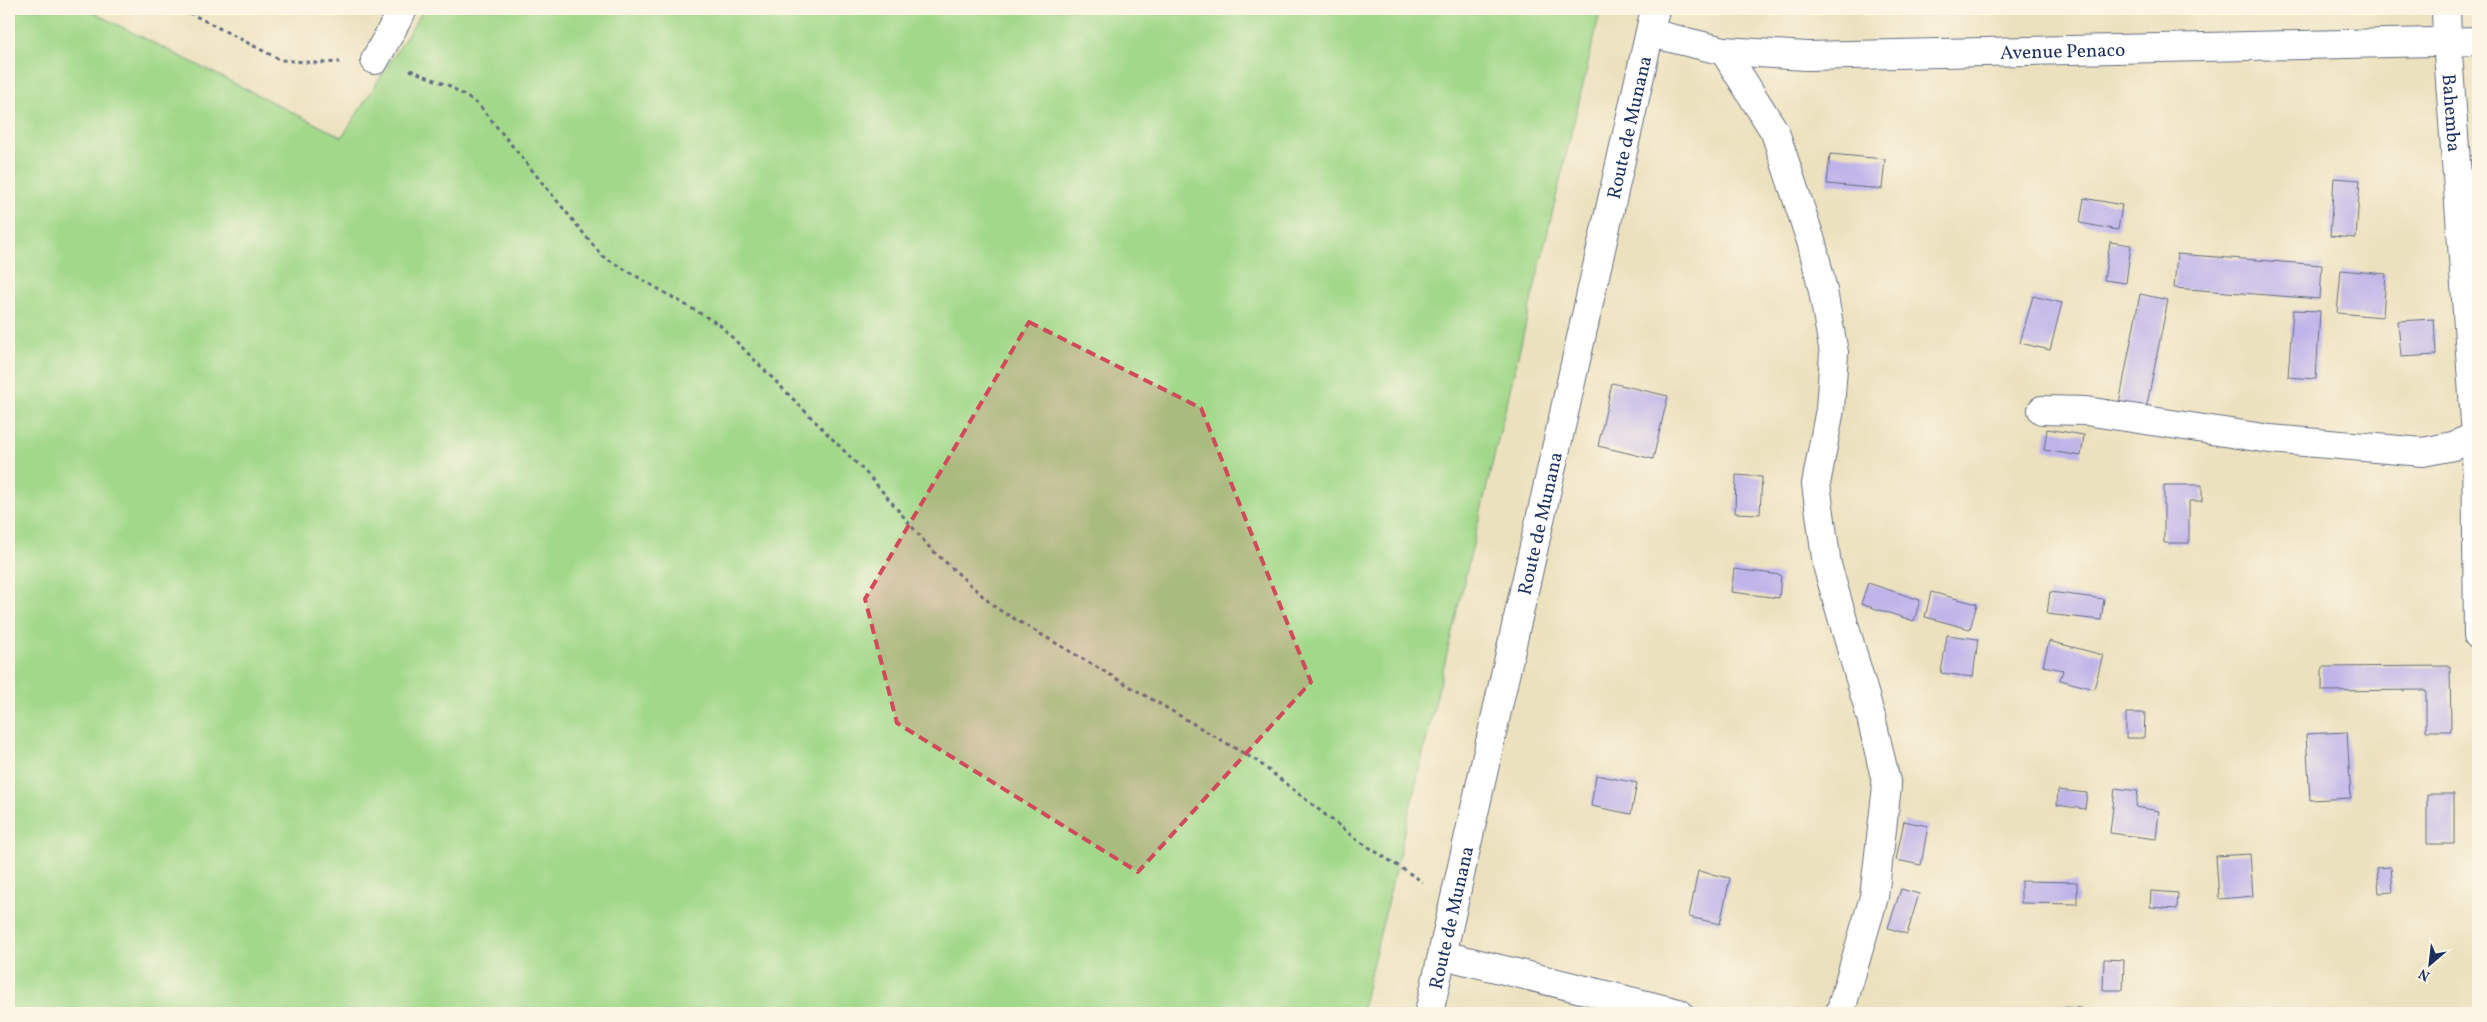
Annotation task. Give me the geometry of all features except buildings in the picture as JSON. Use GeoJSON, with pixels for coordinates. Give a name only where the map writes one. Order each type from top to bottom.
{"type":"FeatureCollection","features":[{"type":"Feature","properties":{"kind":"street"},"geometry":{"type":"LineString","coordinates":[[375,60],[403,9]]}},
{"type":"Feature","properties":{"kind":"street","name":"Bahemba"},"geometry":{"type":"LineString","coordinates":[[2446,9],[2477,435],[2478,635]]}},
{"type":"Feature","properties":{"kind":"street","name":"Avenue Penaco"},"geometry":{"type":"LineString","coordinates":[[1652,21],[1724,50],[1807,56],[2447,40],[2478,41]]}},
{"type":"Feature","properties":{"kind":"street","name":"Route de Munana"},"geometry":{"type":"LineString","coordinates":[[1429,1013],[1652,21]]}},
{"type":"Feature","properties":{"kind":"street"},"geometry":{"type":"LineString","coordinates":[[1724,50],[1775,132],[1812,244],[1834,353],[1830,409],[1816,484],[1827,565],[1871,717],[1886,786],[1874,897],[1840,1013]]}},
{"type":"Feature","properties":{"kind":"street"},"geometry":{"type":"LineString","coordinates":[[2042,410],[2086,411],[2270,439],[2423,452],[2453,446],[2477,435]]}},
{"type":"Feature","properties":{"kind":"street"},"geometry":{"type":"LineString","coordinates":[[1443,956],[1679,1013]]}},
{"type":"Feature","properties":{"kind":"path"},"geometry":{"type":"LineString","coordinates":[[182,9],[282,60],[318,63],[375,60],[413,70],[450,86],[479,105],[602,256],[720,325],[871,478],[930,548],[996,608],[1257,761],[1356,839],[1453,901]]}},
{"type":"Feature","properties":{"kind":"highlighted area"},"geometry":{"type":"Polygon","coordinates":[[[1029,322],[1201,408],[1311,682],[1138,872],[897,723],[865,599],[1029,322]]]}},
{"type":"Feature","properties":{"kind":"green space"},"geometry":{"type":"Polygon","coordinates":[[[9,9],[86,9],[342,137],[424,9],[1601,9],[1361,1013],[9,1013],[9,9]]]}}]}
